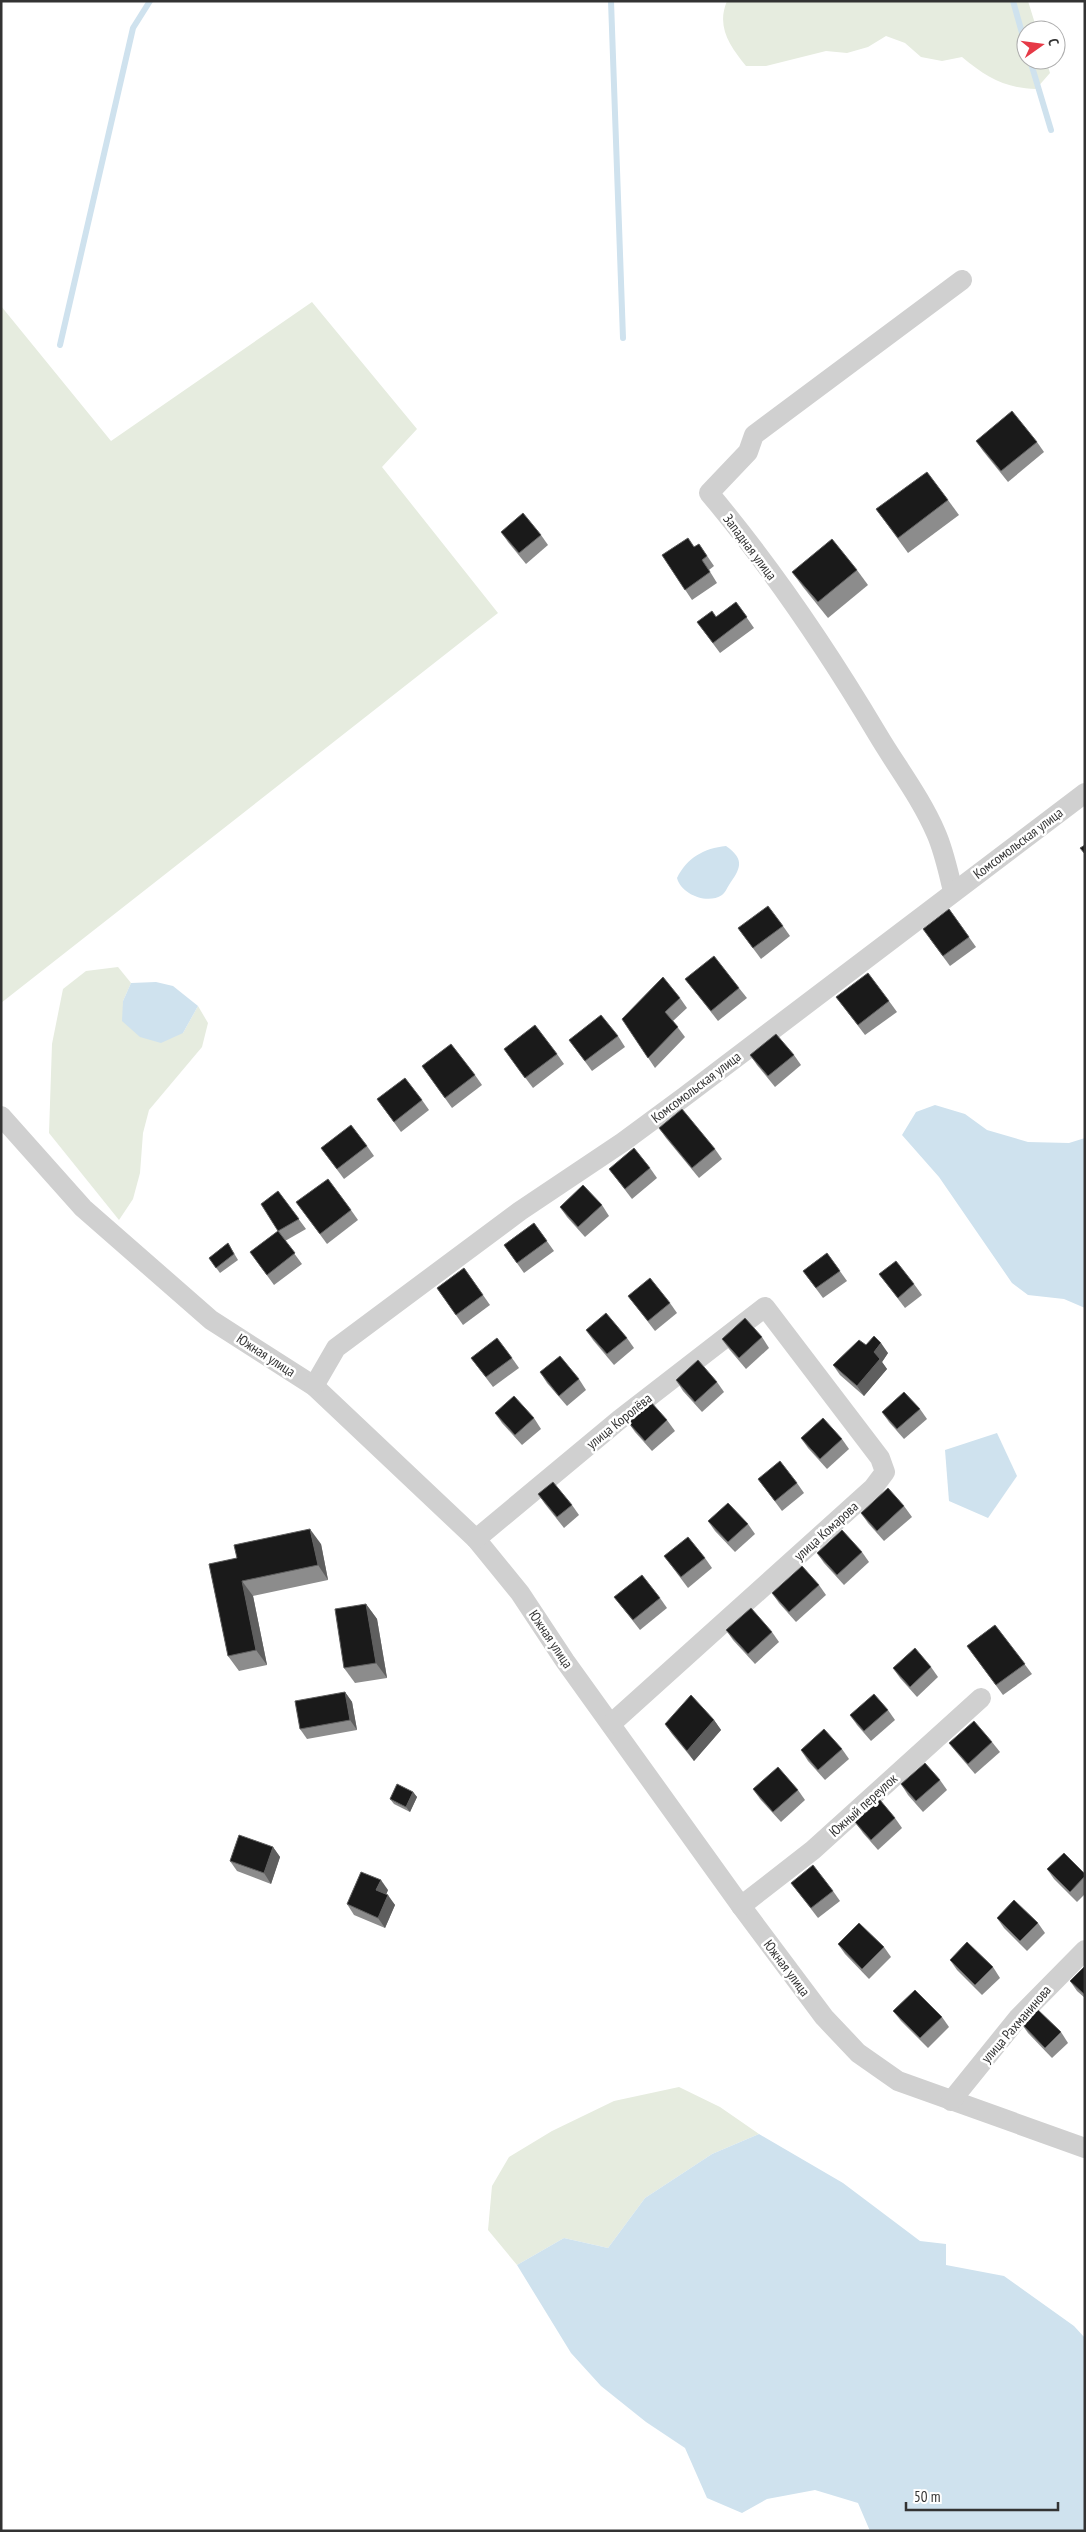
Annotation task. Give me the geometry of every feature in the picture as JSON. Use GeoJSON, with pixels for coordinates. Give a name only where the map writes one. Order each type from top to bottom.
{"type":"FeatureCollection","features":[{"type":"Feature","properties":{"kind":"street","name":"Западная улица"},"geometry":{"type":"LineString","coordinates":[[953,891],[936,832],[915,794],[851,690],[742,533],[709,493],[748,452],[754,435],[962,280]]}},
{"type":"Feature","properties":{"kind":"street","name":"Комсомольская улица"},"geometry":{"type":"LineString","coordinates":[[314,1386],[336,1348],[520,1211],[668,1108],[1085,793]]}},
{"type":"Feature","properties":{"kind":"street","name":"Южная улица"},"geometry":{"type":"LineString","coordinates":[[1,1116],[83,1208],[211,1320],[314,1386],[476,1539],[520,1593],[566,1661],[741,1906],[824,2017],[858,2052],[898,2081],[951,2102],[1085,2148]]}},
{"type":"Feature","properties":{"kind":"street","name":"улица Королёва"},"geometry":{"type":"LineString","coordinates":[[476,1539],[619,1420],[764,1307]]}},
{"type":"Feature","properties":{"kind":"street","name":"улица Комарова"},"geometry":{"type":"LineString","coordinates":[[612,1724],[873,1488],[885,1472],[880,1458],[764,1307]]}},
{"type":"Feature","properties":{"kind":"street","name":"Южный переулок"},"geometry":{"type":"LineString","coordinates":[[741,1906],[813,1850],[981,1698]]}},
{"type":"Feature","properties":{"kind":"street","name":"улица Рахманинова"},"geometry":{"type":"LineString","coordinates":[[951,2102],[1018,2018],[1085,1950]]}},
{"type":"Feature","properties":{"kind":"shaded area"},"geometry":{"type":"Polygon","coordinates":[[[727,1],[1028,1],[1034,20],[1016,20],[1016,70],[1049,70],[1050,73],[1036,89],[1005,84],[988,76],[962,57],[942,61],[921,57],[905,43],[886,36],[868,47],[847,53],[826,51],[766,66],[746,66],[726,36],[723,19],[727,1]]]}},
{"type":"Feature","properties":{"kind":"shaded area"},"geometry":{"type":"Polygon","coordinates":[[[312,302],[417,429],[382,467],[498,613],[1,1003],[1,306],[111,441],[312,302]]]}},
{"type":"Feature","properties":{"kind":"shaded area"},"geometry":{"type":"Polygon","coordinates":[[[118,967],[131,983],[123,1001],[183,1033],[198,1006],[208,1023],[202,1047],[149,1110],[143,1133],[140,1173],[133,1199],[119,1220],[49,1133],[52,1044],[63,989],[86,971],[118,967]]]}},
{"type":"Feature","properties":{"kind":"shaded area"},"geometry":{"type":"Polygon","coordinates":[[[679,2087],[720,2107],[759,2134],[712,2154],[645,2198],[608,2248],[564,2238],[517,2265],[488,2230],[492,2186],[509,2157],[552,2131],[614,2101],[679,2087]]]}},
{"type":"Feature","properties":{"kind":"water"},"geometry":{"type":"Polygon","coordinates":[[[726,846],[739,860],[739,865],[736,874],[723,894],[716,898],[702,898],[689,893],[679,884],[677,878],[681,871],[697,855],[710,849],[726,846]]]}},
{"type":"Feature","properties":{"kind":"water"},"geometry":{"type":"Polygon","coordinates":[[[156,982],[173,986],[198,1006],[183,1033],[161,1043],[140,1037],[122,1021],[123,1001],[131,983],[156,982]]]}},
{"type":"Feature","properties":{"kind":"water"},"geometry":{"type":"Polygon","coordinates":[[[935,1105],[965,1114],[987,1130],[1028,1142],[1069,1143],[1085,1138],[1085,1308],[1064,1299],[1028,1295],[1012,1283],[939,1177],[902,1135],[916,1112],[935,1105]]]}},
{"type":"Feature","properties":{"kind":"water"},"geometry":{"type":"Polygon","coordinates":[[[997,1433],[1017,1476],[988,1518],[949,1501],[945,1450],[997,1433]]]}},
{"type":"Feature","properties":{"kind":"water"},"geometry":{"type":"Polygon","coordinates":[[[759,2134],[843,2183],[920,2241],[946,2244],[946,2265],[1004,2276],[1074,2326],[1085,2338],[1085,2531],[870,2531],[858,2503],[815,2490],[767,2499],[742,2513],[707,2498],[685,2448],[646,2422],[601,2386],[571,2353],[517,2265],[564,2238],[608,2248],[645,2198],[712,2154],[759,2134]]]}},
{"type":"Feature","properties":{"kind":"building"},"geometry":{"type":"Polygon","coordinates":[[[1012,411],[1037,442],[1001,471],[976,441],[1012,411]]]}},
{"type":"Feature","properties":{"kind":"building"},"geometry":{"type":"Polygon","coordinates":[[[927,472],[948,500],[898,538],[876,509],[927,472]]]}},
{"type":"Feature","properties":{"kind":"building"},"geometry":{"type":"Polygon","coordinates":[[[523,513],[541,535],[519,553],[501,532],[523,513]]]}},
{"type":"Feature","properties":{"kind":"building"},"geometry":{"type":"Polygon","coordinates":[[[688,538],[694,547],[699,544],[707,556],[702,560],[710,572],[685,590],[662,555],[688,538]]]}},
{"type":"Feature","properties":{"kind":"building"},"geometry":{"type":"Polygon","coordinates":[[[832,539],[857,570],[818,602],[792,572],[832,539]]]}},
{"type":"Feature","properties":{"kind":"building"},"geometry":{"type":"Polygon","coordinates":[[[736,602],[747,617],[713,643],[697,622],[712,611],[716,617],[736,602]]]}},
{"type":"Feature","properties":{"kind":"building"},"geometry":{"type":"Polygon","coordinates":[[[1085,845],[1085,854],[1080,848],[1085,845]]]}},
{"type":"Feature","properties":{"kind":"building"},"geometry":{"type":"Polygon","coordinates":[[[768,906],[783,926],[753,948],[738,928],[768,906]]]}},
{"type":"Feature","properties":{"kind":"building"},"geometry":{"type":"Polygon","coordinates":[[[949,909],[969,937],[943,956],[923,929],[949,909]]]}},
{"type":"Feature","properties":{"kind":"building"},"geometry":{"type":"Polygon","coordinates":[[[714,956],[739,988],[711,1011],[685,979],[714,956]]]}},
{"type":"Feature","properties":{"kind":"building"},"geometry":{"type":"Polygon","coordinates":[[[868,973],[889,1001],[858,1025],[836,997],[868,973]]]}},
{"type":"Feature","properties":{"kind":"building"},"geometry":{"type":"Polygon","coordinates":[[[663,977],[680,998],[665,1012],[678,1027],[648,1058],[622,1019],[663,977]]]}},
{"type":"Feature","properties":{"kind":"building"},"geometry":{"type":"Polygon","coordinates":[[[601,1015],[618,1036],[585,1061],[569,1040],[601,1015]]]}},
{"type":"Feature","properties":{"kind":"building"},"geometry":{"type":"Polygon","coordinates":[[[535,1025],[557,1054],[525,1078],[504,1049],[535,1025]]]}},
{"type":"Feature","properties":{"kind":"building"},"geometry":{"type":"Polygon","coordinates":[[[776,1034],[794,1055],[768,1076],[750,1055],[776,1034]]]}},
{"type":"Feature","properties":{"kind":"building"},"geometry":{"type":"Polygon","coordinates":[[[451,1044],[475,1075],[445,1098],[422,1066],[451,1044]]]}},
{"type":"Feature","properties":{"kind":"building"},"geometry":{"type":"Polygon","coordinates":[[[405,1078],[422,1100],[394,1122],[377,1099],[405,1078]]]}},
{"type":"Feature","properties":{"kind":"building"},"geometry":{"type":"Polygon","coordinates":[[[682,1109],[715,1149],[692,1168],[659,1128],[682,1109]]]}},
{"type":"Feature","properties":{"kind":"building"},"geometry":{"type":"Polygon","coordinates":[[[351,1125],[367,1146],[337,1169],[321,1148],[351,1125]]]}},
{"type":"Feature","properties":{"kind":"building"},"geometry":{"type":"Polygon","coordinates":[[[634,1148],[650,1168],[625,1189],[609,1169],[634,1148]]]}},
{"type":"Feature","properties":{"kind":"building"},"geometry":{"type":"Polygon","coordinates":[[[328,1179],[351,1210],[320,1234],[296,1202],[328,1179]]]}},
{"type":"Feature","properties":{"kind":"building"},"geometry":{"type":"Polygon","coordinates":[[[583,1185],[602,1205],[578,1227],[560,1207],[583,1185]]]}},
{"type":"Feature","properties":{"kind":"building"},"geometry":{"type":"Polygon","coordinates":[[[278,1191],[299,1219],[278,1231],[261,1204],[278,1191]]]}},
{"type":"Feature","properties":{"kind":"building"},"geometry":{"type":"Polygon","coordinates":[[[534,1223],[547,1241],[517,1263],[504,1245],[534,1223]]]}},
{"type":"Feature","properties":{"kind":"building"},"geometry":{"type":"Polygon","coordinates":[[[278,1231],[295,1253],[267,1275],[250,1252],[278,1231]]]}},
{"type":"Feature","properties":{"kind":"building"},"geometry":{"type":"Polygon","coordinates":[[[228,1243],[234,1254],[216,1268],[209,1258],[228,1243]]]}},
{"type":"Feature","properties":{"kind":"building"},"geometry":{"type":"Polygon","coordinates":[[[827,1253],[840,1271],[816,1288],[803,1271],[827,1253]]]}},
{"type":"Feature","properties":{"kind":"building"},"geometry":{"type":"Polygon","coordinates":[[[896,1261],[914,1284],[898,1298],[879,1274],[896,1261]]]}},
{"type":"Feature","properties":{"kind":"building"},"geometry":{"type":"Polygon","coordinates":[[[464,1268],[483,1295],[456,1315],[437,1288],[464,1268]]]}},
{"type":"Feature","properties":{"kind":"building"},"geometry":{"type":"Polygon","coordinates":[[[650,1278],[670,1303],[648,1321],[628,1296],[650,1278]]]}},
{"type":"Feature","properties":{"kind":"building"},"geometry":{"type":"Polygon","coordinates":[[[606,1313],[627,1338],[607,1354],[586,1330],[606,1313]]]}},
{"type":"Feature","properties":{"kind":"building"},"geometry":{"type":"Polygon","coordinates":[[[745,1318],[762,1337],[739,1358],[722,1339],[745,1318]]]}},
{"type":"Feature","properties":{"kind":"building"},"geometry":{"type":"Polygon","coordinates":[[[874,1336],[881,1343],[874,1352],[880,1359],[857,1386],[833,1365],[859,1340],[866,1345],[874,1336]]]}},
{"type":"Feature","properties":{"kind":"building"},"geometry":{"type":"Polygon","coordinates":[[[497,1338],[512,1358],[486,1377],[471,1358],[497,1338]]]}},
{"type":"Feature","properties":{"kind":"building"},"geometry":{"type":"Polygon","coordinates":[[[560,1356],[579,1379],[559,1396],[540,1372],[560,1356]]]}},
{"type":"Feature","properties":{"kind":"building"},"geometry":{"type":"Polygon","coordinates":[[[698,1360],[717,1382],[695,1402],[676,1380],[698,1360]]]}},
{"type":"Feature","properties":{"kind":"building"},"geometry":{"type":"Polygon","coordinates":[[[904,1392],[920,1409],[897,1429],[882,1412],[904,1392]]]}},
{"type":"Feature","properties":{"kind":"building"},"geometry":{"type":"Polygon","coordinates":[[[514,1396],[534,1418],[515,1435],[495,1413],[514,1396]]]}},
{"type":"Feature","properties":{"kind":"building"},"geometry":{"type":"Polygon","coordinates":[[[650,1401],[667,1420],[645,1441],[628,1422],[650,1401]]]}},
{"type":"Feature","properties":{"kind":"building"},"geometry":{"type":"Polygon","coordinates":[[[823,1418],[842,1439],[820,1459],[801,1438],[823,1418]]]}},
{"type":"Feature","properties":{"kind":"building"},"geometry":{"type":"Polygon","coordinates":[[[780,1461],[797,1483],[775,1501],[758,1479],[780,1461]]]}},
{"type":"Feature","properties":{"kind":"building"},"geometry":{"type":"Polygon","coordinates":[[[553,1482],[572,1505],[557,1517],[538,1494],[553,1482]]]}},
{"type":"Feature","properties":{"kind":"building"},"geometry":{"type":"Polygon","coordinates":[[[888,1488],[904,1506],[877,1531],[861,1513],[888,1488]]]}},
{"type":"Feature","properties":{"kind":"building"},"geometry":{"type":"Polygon","coordinates":[[[728,1503],[748,1524],[728,1542],[708,1521],[728,1503]]]}},
{"type":"Feature","properties":{"kind":"building"},"geometry":{"type":"Polygon","coordinates":[[[310,1529],[318,1565],[242,1581],[256,1650],[228,1656],[209,1564],[237,1558],[234,1545],[310,1529]]]}},
{"type":"Feature","properties":{"kind":"building"},"geometry":{"type":"Polygon","coordinates":[[[842,1530],[862,1552],[837,1575],[817,1553],[842,1530]]]}},
{"type":"Feature","properties":{"kind":"building"},"geometry":{"type":"Polygon","coordinates":[[[688,1537],[705,1558],[681,1577],[664,1556],[688,1537]]]}},
{"type":"Feature","properties":{"kind":"building"},"geometry":{"type":"Polygon","coordinates":[[[802,1566],[819,1585],[789,1612],[772,1593],[802,1566]]]}},
{"type":"Feature","properties":{"kind":"building"},"geometry":{"type":"Polygon","coordinates":[[[642,1575],[660,1598],[633,1620],[614,1597],[642,1575]]]}},
{"type":"Feature","properties":{"kind":"building"},"geometry":{"type":"Polygon","coordinates":[[[366,1604],[376,1663],[344,1668],[335,1609],[366,1604]]]}},
{"type":"Feature","properties":{"kind":"building"},"geometry":{"type":"Polygon","coordinates":[[[751,1608],[772,1632],[748,1654],[726,1630],[751,1608]]]}},
{"type":"Feature","properties":{"kind":"building"},"geometry":{"type":"Polygon","coordinates":[[[995,1625],[1025,1664],[996,1685],[967,1646],[995,1625]]]}},
{"type":"Feature","properties":{"kind":"building"},"geometry":{"type":"Polygon","coordinates":[[[915,1648],[931,1667],[910,1687],[893,1668],[915,1648]]]}},
{"type":"Feature","properties":{"kind":"building"},"geometry":{"type":"Polygon","coordinates":[[[345,1692],[350,1720],[300,1729],[295,1701],[345,1692]]]}},
{"type":"Feature","properties":{"kind":"building"},"geometry":{"type":"Polygon","coordinates":[[[874,1694],[888,1710],[864,1731],[850,1715],[874,1694]]]}},
{"type":"Feature","properties":{"kind":"building"},"geometry":{"type":"Polygon","coordinates":[[[691,1695],[714,1720],[687,1751],[665,1724],[691,1695]]]}},
{"type":"Feature","properties":{"kind":"building"},"geometry":{"type":"Polygon","coordinates":[[[974,1721],[992,1742],[968,1764],[949,1743],[974,1721]]]}},
{"type":"Feature","properties":{"kind":"building"},"geometry":{"type":"Polygon","coordinates":[[[824,1729],[842,1749],[818,1770],[801,1750],[824,1729]]]}},
{"type":"Feature","properties":{"kind":"building"},"geometry":{"type":"Polygon","coordinates":[[[925,1763],[940,1780],[916,1801],[901,1784],[925,1763]]]}},
{"type":"Feature","properties":{"kind":"building"},"geometry":{"type":"Polygon","coordinates":[[[778,1767],[798,1790],[773,1812],[753,1789],[778,1767]]]}},
{"type":"Feature","properties":{"kind":"building"},"geometry":{"type":"Polygon","coordinates":[[[397,1784],[413,1792],[406,1807],[390,1799],[397,1784]]]}},
{"type":"Feature","properties":{"kind":"building"},"geometry":{"type":"Polygon","coordinates":[[[880,1800],[895,1818],[871,1840],[855,1822],[880,1800]]]}},
{"type":"Feature","properties":{"kind":"building"},"geometry":{"type":"Polygon","coordinates":[[[239,1835],[273,1847],[264,1873],[230,1861],[239,1835]]]}},
{"type":"Feature","properties":{"kind":"building"},"geometry":{"type":"Polygon","coordinates":[[[1064,1853],[1085,1874],[1070,1892],[1047,1869],[1064,1853]]]}},
{"type":"Feature","properties":{"kind":"building"},"geometry":{"type":"Polygon","coordinates":[[[813,1865],[833,1891],[811,1908],[791,1883],[813,1865]]]}},
{"type":"Feature","properties":{"kind":"building"},"geometry":{"type":"Polygon","coordinates":[[[361,1872],[381,1880],[376,1890],[388,1895],[378,1918],[347,1904],[361,1872]]]}},
{"type":"Feature","properties":{"kind":"building"},"geometry":{"type":"Polygon","coordinates":[[[1014,1900],[1038,1923],[1020,1941],[997,1918],[1014,1900]]]}},
{"type":"Feature","properties":{"kind":"building"},"geometry":{"type":"Polygon","coordinates":[[[859,1923],[884,1947],[862,1969],[838,1944],[859,1923]]]}},
{"type":"Feature","properties":{"kind":"building"},"geometry":{"type":"Polygon","coordinates":[[[967,1942],[993,1967],[975,1985],[950,1960],[967,1942]]]}},
{"type":"Feature","properties":{"kind":"building"},"geometry":{"type":"Polygon","coordinates":[[[1085,1966],[1085,1995],[1070,1981],[1085,1966]]]}},
{"type":"Feature","properties":{"kind":"building"},"geometry":{"type":"Polygon","coordinates":[[[915,1990],[942,2017],[920,2038],[893,2011],[915,1990]]]}},
{"type":"Feature","properties":{"kind":"building"},"geometry":{"type":"Polygon","coordinates":[[[1036,2008],[1061,2032],[1045,2048],[1021,2023],[1036,2008]]]}},
{"type":"Feature","properties":{"kind":"waterway"},"geometry":{"type":"LineString","coordinates":[[60,345],[133,28],[150,1]]}},
{"type":"Feature","properties":{"kind":"waterway"},"geometry":{"type":"LineString","coordinates":[[611,1],[623,338]]}},
{"type":"Feature","properties":{"kind":"waterway"},"geometry":{"type":"LineString","coordinates":[[1013,1],[1018,20]]}},
{"type":"Feature","properties":{"kind":"waterway"},"geometry":{"type":"LineString","coordinates":[[1033,70],[1051,130]]}}]}
